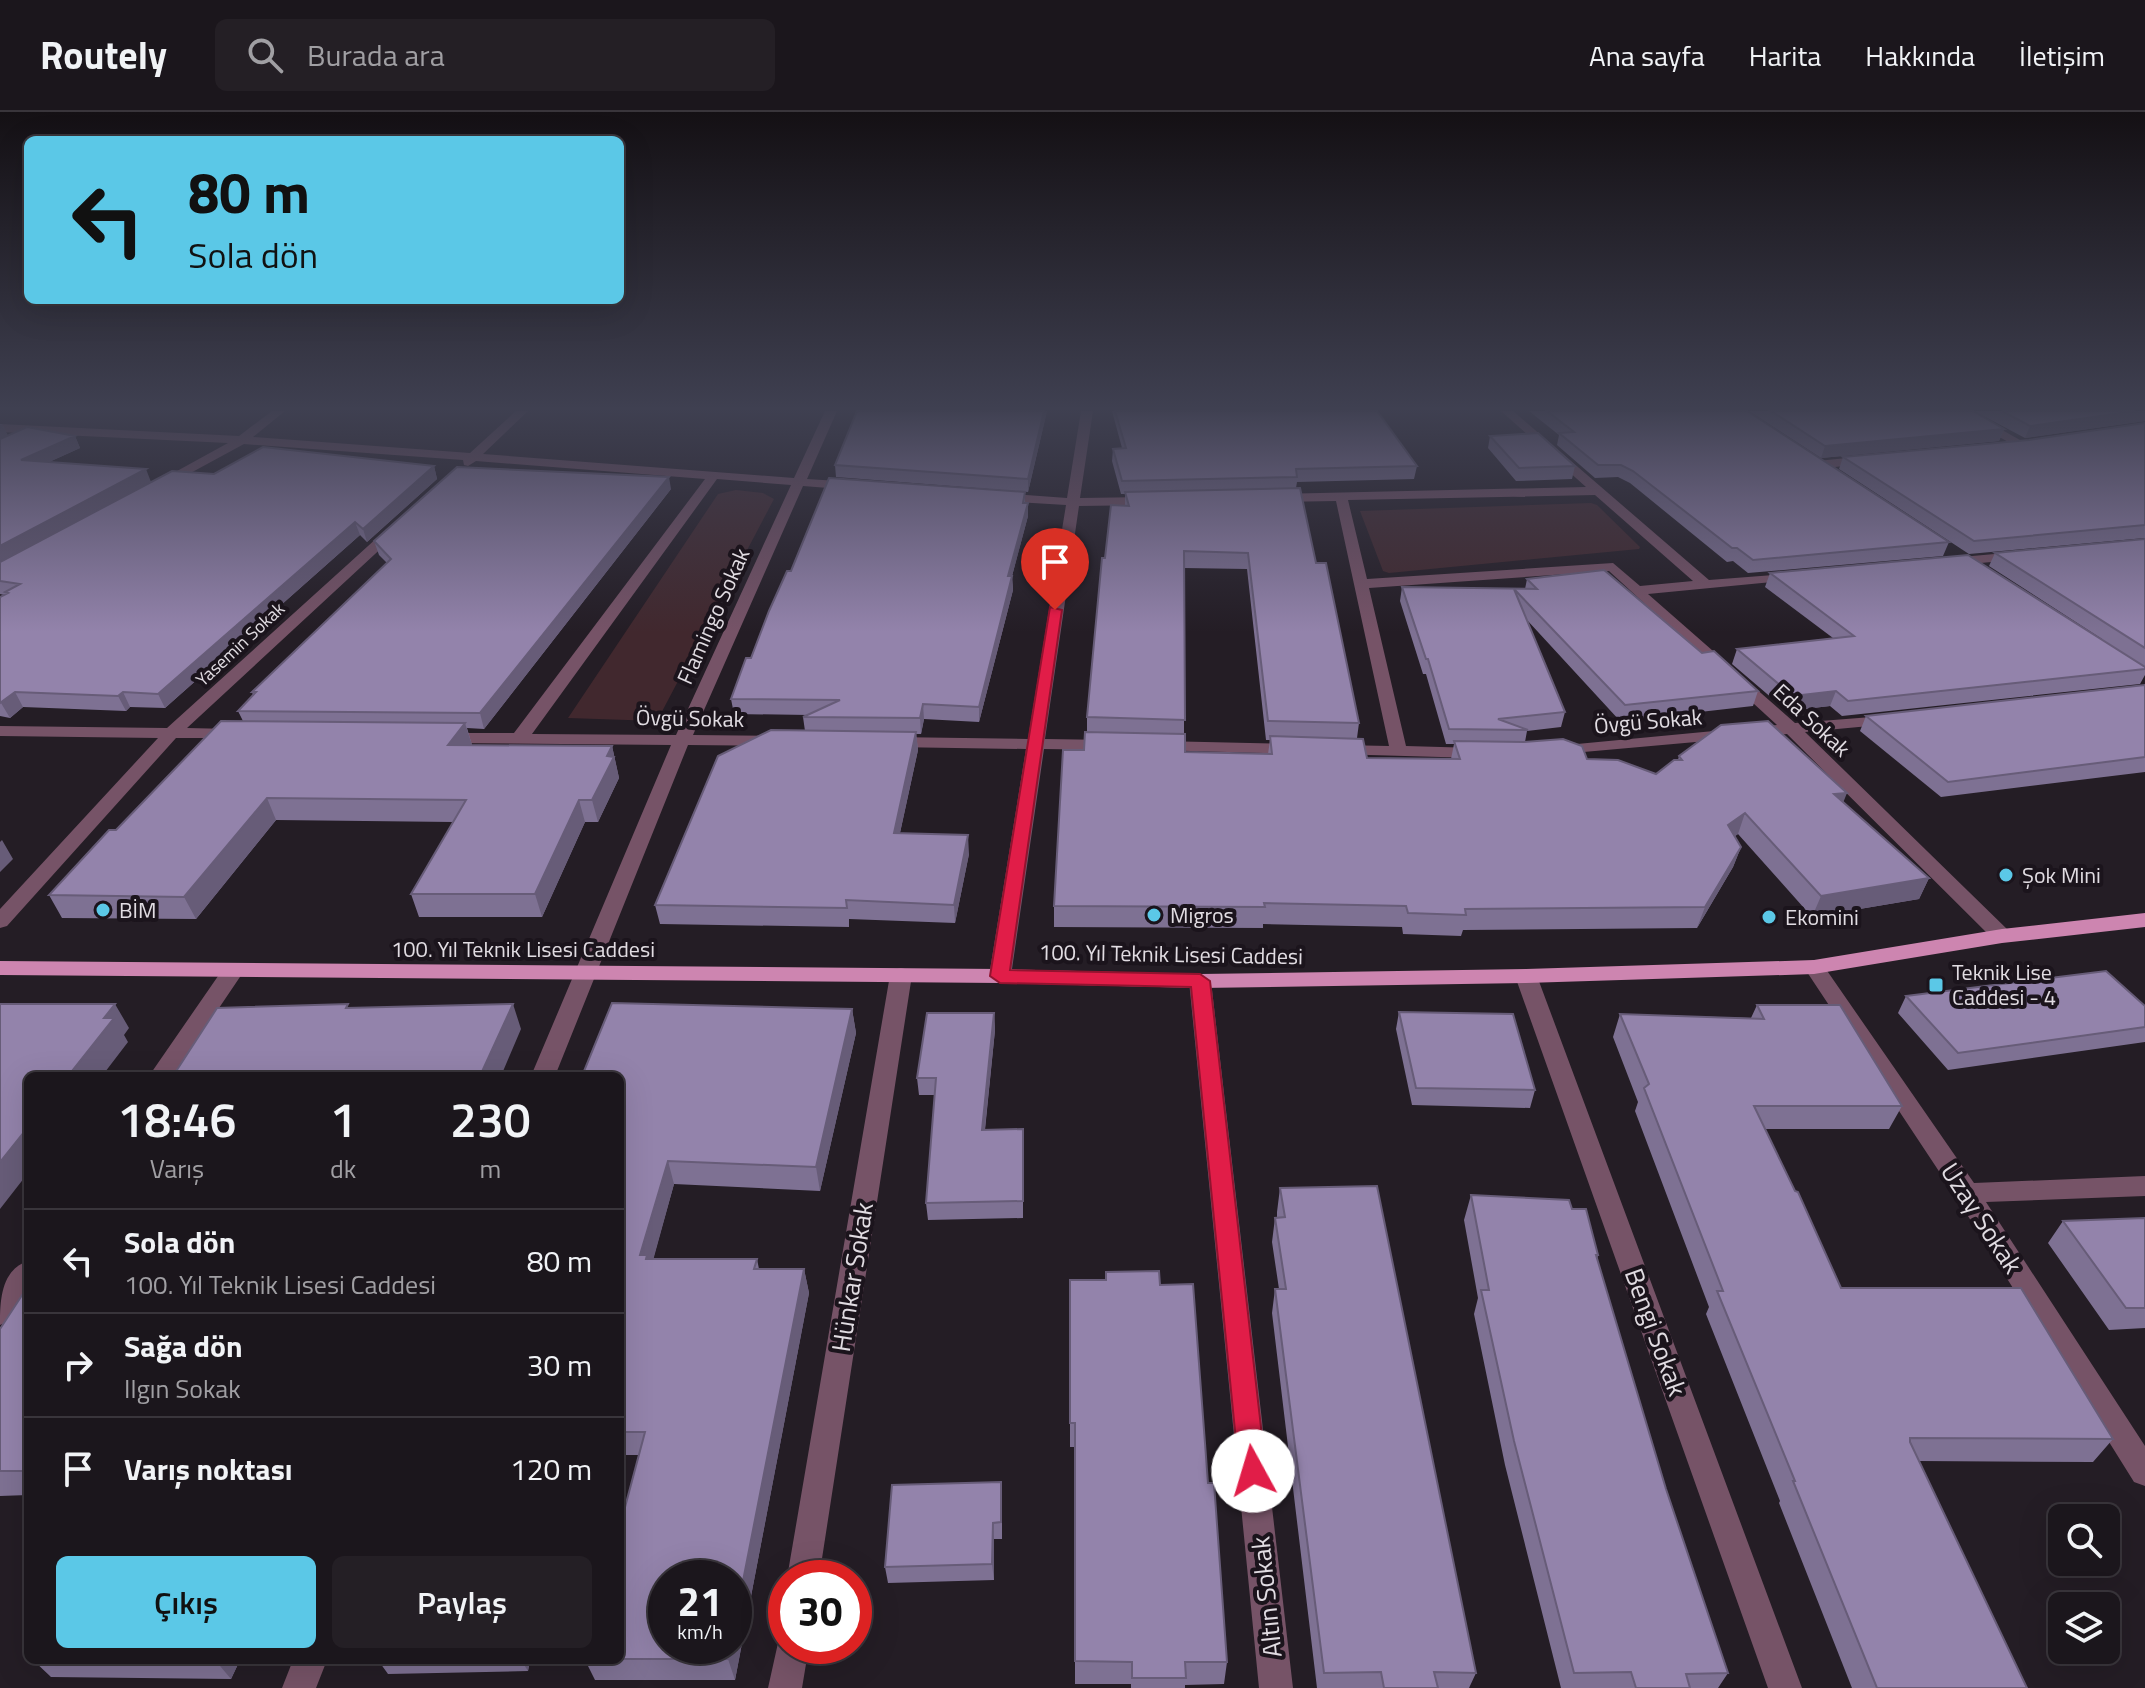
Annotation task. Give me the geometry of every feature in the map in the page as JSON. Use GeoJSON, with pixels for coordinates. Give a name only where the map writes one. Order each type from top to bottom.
{"type":"FeatureCollection","features":[{"type":"Feature","properties":{"kind":"main road","name":"100. Yıl Teknik Lisesi Caddesi"},"geometry":{"type":"LineString","coordinates":[[0,968],[1000,976],[1200,981],[1526,976],[1814,967],[2002,936],[2145,920]]}},
{"type":"Feature","properties":{"kind":"street"},"geometry":{"type":"LineString","coordinates":[[148,492],[161,485]]}},
{"type":"Feature","properties":{"kind":"street"},"geometry":{"type":"LineString","coordinates":[[519,739],[707,485]]}},
{"type":"Feature","properties":{"kind":"street","name":"Flamingo Sokak"},"geometry":{"type":"LineString","coordinates":[[545,1072],[682,740],[797,485]]}},
{"type":"Feature","properties":{"kind":"street"},"geometry":{"type":"LineString","coordinates":[[831,485],[862,487]]}},
{"type":"Feature","properties":{"kind":"street"},"geometry":{"type":"LineString","coordinates":[[1000,976],[1075,485]]}},
{"type":"Feature","properties":{"kind":"street"},"geometry":{"type":"LineString","coordinates":[[1591,485],[1705,584]]}},
{"type":"Feature","properties":{"kind":"street"},"geometry":{"type":"LineString","coordinates":[[1265,498],[1599,491]]}},
{"type":"Feature","properties":{"kind":"street"},"geometry":{"type":"LineString","coordinates":[[982,496],[1072,502],[1161,500]]}},
{"type":"Feature","properties":{"kind":"street"},"geometry":{"type":"LineString","coordinates":[[1341,496],[1399,752]]}},
{"type":"Feature","properties":{"kind":"street","name":"Yasemin Sokak"},"geometry":{"type":"LineString","coordinates":[[0,921],[172,733],[403,521]]}},
{"type":"Feature","properties":{"kind":"street"},"geometry":{"type":"LineString","coordinates":[[1938,543],[1991,577]]}},
{"type":"Feature","properties":{"kind":"street"},"geometry":{"type":"LineString","coordinates":[[1935,564],[2028,555]]}},
{"type":"Feature","properties":{"kind":"street","name":"Eda Sokak"},"geometry":{"type":"LineString","coordinates":[[1360,584],[1613,567],[1793,730],[2002,936]]}},
{"type":"Feature","properties":{"kind":"street"},"geometry":{"type":"LineString","coordinates":[[1636,591],[1812,575]]}},
{"type":"Feature","properties":{"kind":"street","name":"Övgü Sokak"},"geometry":{"type":"LineString","coordinates":[[1534,753],[1916,717]]}},
{"type":"Feature","properties":{"kind":"street"},"geometry":{"type":"LineString","coordinates":[[0,731],[250,735]]}},
{"type":"Feature","properties":{"kind":"street","name":"Övgü Sokak"},"geometry":{"type":"LineString","coordinates":[[422,738],[789,741]]}},
{"type":"Feature","properties":{"kind":"street"},"geometry":{"type":"LineString","coordinates":[[881,742],[1489,754]]}},
{"type":"Feature","properties":{"kind":"street","name":"Uzay Sokak"},"geometry":{"type":"LineString","coordinates":[[1814,967],[1967,1193],[2145,1472]]}},
{"type":"Feature","properties":{"kind":"street"},"geometry":{"type":"LineString","coordinates":[[164,1072],[233,971]]}},
{"type":"Feature","properties":{"kind":"street","name":"Hünkar Sokak"},"geometry":{"type":"LineString","coordinates":[[806,1560],[901,975]]}},
{"type":"Feature","properties":{"kind":"street","name":"Bengi Sokak"},"geometry":{"type":"LineString","coordinates":[[1526,976],[1785,1688]]}},
{"type":"Feature","properties":{"kind":"street","name":"Altın Sokak"},"geometry":{"type":"LineString","coordinates":[[1200,981],[1276,1688]]}},
{"type":"Feature","properties":{"kind":"street"},"geometry":{"type":"LineString","coordinates":[[1967,1193],[2145,1186]]}},
{"type":"Feature","properties":{"kind":"street"},"geometry":{"type":"LineString","coordinates":[[0,1313],[24,1278]]}},
{"type":"Feature","properties":{"kind":"street"},"geometry":{"type":"LineString","coordinates":[[299,1688],[308,1664]]}},
{"type":"Feature","properties":{"kind":"street"},"geometry":{"type":"LineString","coordinates":[[785,1688],[789,1664]]}},
{"type":"Feature","properties":{"kind":"shaded area"},"geometry":{"type":"Polygon","coordinates":[[[736,490],[763,493],[774,499],[657,721],[568,718],[718,494],[736,490]]]}},
{"type":"Feature","properties":{"kind":"shaded area"},"geometry":{"type":"Polygon","coordinates":[[[1597,505],[1639,549],[1389,573],[1383,571],[1360,511],[1597,505]]]}},
{"type":"Feature","properties":{"kind":"building"},"geometry":{"type":"Polygon","coordinates":[[[0,485],[117,485],[0,546],[0,485]]]}},
{"type":"Feature","properties":{"kind":"building"},"geometry":{"type":"Polygon","coordinates":[[[146,485],[413,485],[363,529],[355,522],[158,694],[123,692],[118,696],[15,692],[0,703],[0,597],[20,584],[0,581],[0,562],[146,485]]]}},
{"type":"Feature","properties":{"kind":"building"},"geometry":{"type":"Polygon","coordinates":[[[437,485],[663,485],[480,713],[238,711],[256,692],[252,692],[391,559],[374,541],[437,485]]]}},
{"type":"Feature","properties":{"kind":"building"},"geometry":{"type":"Polygon","coordinates":[[[826,485],[921,485],[1025,492],[1023,503],[1028,503],[979,707],[923,704],[920,718],[803,717],[840,700],[731,699],[746,658],[751,658],[787,571],[791,571],[826,485]]]}},
{"type":"Feature","properties":{"kind":"building"},"geometry":{"type":"Polygon","coordinates":[[[1650,485],[1860,485],[1949,542],[1753,560],[1737,548],[1732,548],[1650,485]]]}},
{"type":"Feature","properties":{"kind":"building"},"geometry":{"type":"Polygon","coordinates":[[[1886,485],[2145,485],[2145,525],[1974,541],[1886,485]]]}},
{"type":"Feature","properties":{"kind":"building"},"geometry":{"type":"Polygon","coordinates":[[[1300,488],[1316,563],[1326,563],[1359,723],[1268,721],[1248,553],[1184,551],[1185,720],[1087,717],[1102,558],[1105,558],[1111,505],[1129,506],[1125,492],[1300,488]]]}},
{"type":"Feature","properties":{"kind":"building"},"geometry":{"type":"Polygon","coordinates":[[[2145,539],[2145,648],[1995,553],[2145,539]]]}},
{"type":"Feature","properties":{"kind":"building"},"geometry":{"type":"Polygon","coordinates":[[[1968,555],[2145,669],[1848,701],[1836,691],[1793,696],[1737,649],[1854,636],[1770,573],[1968,555]]]}},
{"type":"Feature","properties":{"kind":"building"},"geometry":{"type":"Polygon","coordinates":[[[1604,570],[1702,653],[1714,651],[1758,691],[1625,705],[1514,589],[1565,712],[1498,719],[1528,730],[1449,729],[1402,587],[1537,589],[1527,579],[1604,570]]]}},
{"type":"Feature","properties":{"kind":"building"},"geometry":{"type":"Polygon","coordinates":[[[2145,685],[2145,757],[1948,782],[1866,716],[2145,685]]]}},
{"type":"Feature","properties":{"kind":"building"},"geometry":{"type":"Polygon","coordinates":[[[221,721],[465,723],[448,745],[612,746],[607,756],[614,757],[592,800],[579,800],[535,894],[411,894],[466,800],[267,798],[184,897],[49,895],[109,830],[116,830],[221,721]]]}},
{"type":"Feature","properties":{"kind":"building"},"geometry":{"type":"Polygon","coordinates":[[[1768,721],[1847,793],[1834,794],[1929,878],[1821,896],[1745,813],[1728,825],[1741,847],[1705,907],[1465,909],[1466,915],[1408,913],[1406,906],[1264,903],[1265,907],[1054,906],[1063,750],[1084,750],[1085,732],[1185,734],[1185,752],[1272,754],[1270,736],[1363,739],[1367,758],[1460,759],[1454,741],[1563,739],[1582,746],[1587,759],[1618,760],[1656,774],[1674,760],[1682,760],[1679,756],[1721,725],[1768,721]]]}},
{"type":"Feature","properties":{"kind":"building"},"geometry":{"type":"Polygon","coordinates":[[[771,730],[916,732],[894,833],[968,835],[954,905],[846,900],[847,908],[655,905],[718,756],[771,730]]]}},
{"type":"Feature","properties":{"kind":"building"},"geometry":{"type":"Polygon","coordinates":[[[2106,971],[2145,1006],[2145,1027],[1958,1053],[1906,996],[2106,971]]]}},
{"type":"Feature","properties":{"kind":"building"},"geometry":{"type":"Polygon","coordinates":[[[612,1003],[852,1009],[816,1167],[668,1161],[640,1255],[647,1255],[646,1259],[757,1259],[754,1269],[804,1269],[747,1560],[648,1560],[648,1659],[624,1659],[624,1511],[645,1432],[624,1432],[624,1072],[584,1072],[612,1003]]]}},
{"type":"Feature","properties":{"kind":"building"},"geometry":{"type":"Polygon","coordinates":[[[0,1004],[115,1004],[104,1018],[114,1018],[71,1072],[24,1072],[24,1132],[0,1162],[0,1004]]]}},
{"type":"Feature","properties":{"kind":"building"},"geometry":{"type":"Polygon","coordinates":[[[513,1004],[482,1072],[176,1072],[217,1008],[513,1004]]]}},
{"type":"Feature","properties":{"kind":"building"},"geometry":{"type":"Polygon","coordinates":[[[1757,1005],[1840,1005],[1902,1106],[1754,1106],[1798,1192],[1841,1288],[2021,1288],[2113,1439],[1910,1438],[2027,1688],[1877,1688],[1717,1291],[1723,1291],[1644,1088],[1649,1084],[1620,1014],[1764,1019],[1757,1005]]]}},
{"type":"Feature","properties":{"kind":"building"},"geometry":{"type":"Polygon","coordinates":[[[1399,1012],[1513,1014],[1535,1090],[1416,1088],[1399,1012]]]}},
{"type":"Feature","properties":{"kind":"building"},"geometry":{"type":"Polygon","coordinates":[[[927,1013],[994,1013],[982,1130],[1023,1129],[1023,1201],[926,1203],[936,1078],[917,1078],[927,1013]]]}},
{"type":"Feature","properties":{"kind":"building"},"geometry":{"type":"Polygon","coordinates":[[[1377,1186],[1476,1673],[1434,1672],[1438,1688],[1384,1688],[1381,1672],[1324,1673],[1275,1289],[1286,1289],[1275,1218],[1285,1217],[1280,1188],[1377,1186]]]}},
{"type":"Feature","properties":{"kind":"building"},"geometry":{"type":"Polygon","coordinates":[[[1471,1195],[1569,1200],[1572,1209],[1586,1209],[1596,1255],[1666,1489],[1728,1673],[1686,1674],[1690,1688],[1636,1688],[1631,1672],[1574,1673],[1514,1441],[1481,1290],[1489,1290],[1471,1195]]]}},
{"type":"Feature","properties":{"kind":"building"},"geometry":{"type":"Polygon","coordinates":[[[2145,1218],[2145,1308],[2126,1308],[2063,1221],[2145,1218]]]}},
{"type":"Feature","properties":{"kind":"building"},"geometry":{"type":"Polygon","coordinates":[[[1159,1271],[1160,1285],[1193,1284],[1208,1483],[1214,1483],[1227,1662],[1185,1662],[1186,1678],[1132,1678],[1132,1662],[1075,1661],[1075,1423],[1070,1423],[1070,1280],[1106,1280],[1106,1272],[1159,1271]]]}},
{"type":"Feature","properties":{"kind":"building"},"geometry":{"type":"Polygon","coordinates":[[[24,1292],[24,1471],[0,1471],[0,1329],[24,1292]]]}},
{"type":"Feature","properties":{"kind":"building"},"geometry":{"type":"Polygon","coordinates":[[[1001,1482],[1001,1522],[993,1523],[992,1564],[885,1567],[892,1485],[1001,1482]]]}},
{"type":"Feature","properties":{"kind":"place","name":"Şok Mini"},"geometry":{"type":"Point","coordinates":[2006,875]}},
{"type":"Feature","properties":{"kind":"place","name":"BİM"},"geometry":{"type":"Point","coordinates":[103,910]}},
{"type":"Feature","properties":{"kind":"place","name":"Migros"},"geometry":{"type":"Point","coordinates":[1154,915]}},
{"type":"Feature","properties":{"kind":"place","name":"Ekomini"},"geometry":{"type":"Point","coordinates":[1769,917]}},
{"type":"Feature","properties":{"kind":"place","name":"Teknik Lise Caddesi - 4"},"geometry":{"type":"Point","coordinates":[1936,985]}},
{"type":"Feature","properties":{"kind":"route"},"geometry":{"type":"LineString","coordinates":[[1055,610],[1000,976],[1200,981],[1253,1471]]}}]}
